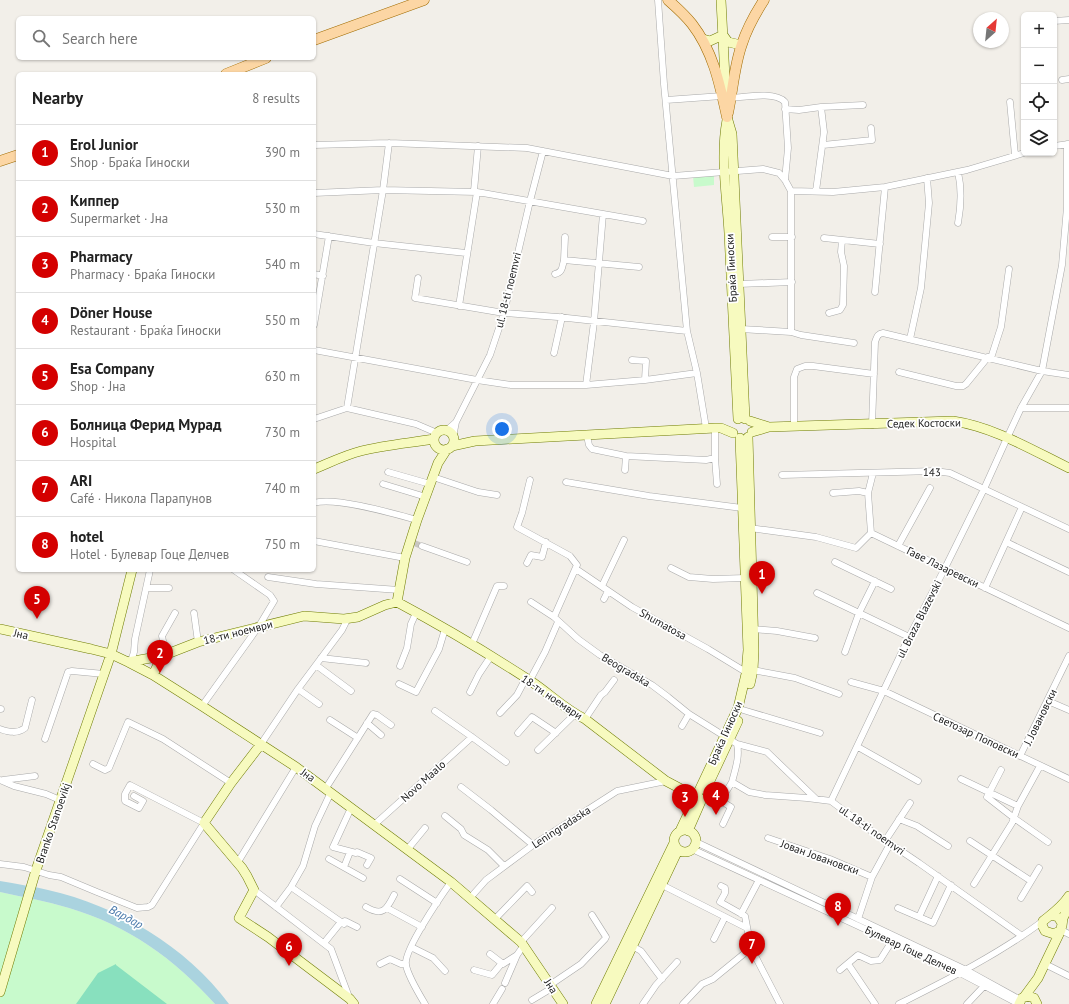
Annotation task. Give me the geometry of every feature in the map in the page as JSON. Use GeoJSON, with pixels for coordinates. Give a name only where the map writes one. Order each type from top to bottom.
{"type":"FeatureCollection","features":[{"type":"Feature","properties":{"kind":"main road"},"geometry":{"type":"LineString","coordinates":[[316,39],[424,0]]}},
{"type":"Feature","properties":{"kind":"main road"},"geometry":{"type":"LineString","coordinates":[[668,0],[692,23],[703,39],[727,97]]}},
{"type":"Feature","properties":{"kind":"main road"},"geometry":{"type":"LineString","coordinates":[[727,117],[727,97],[734,78],[741,44],[750,23],[764,0]]}},
{"type":"Feature","properties":{"kind":"main road"},"geometry":{"type":"LineString","coordinates":[[231,72],[261,60]]}},
{"type":"Feature","properties":{"kind":"main road"},"geometry":{"type":"LineString","coordinates":[[0,161],[16,156]]}},
{"type":"Feature","properties":{"kind":"street"},"geometry":{"type":"LineString","coordinates":[[658,0],[687,331],[697,373],[714,428],[717,484]]}},
{"type":"Feature","properties":{"kind":"street","name":"Браќа Гиноски"},"geometry":{"type":"LineString","coordinates":[[721,0],[727,117],[724,135],[729,172],[739,284],[741,329],[742,508],[748,650],[751,673],[738,708],[730,739]]}},
{"type":"Feature","properties":{"kind":"street"},"geometry":{"type":"LineString","coordinates":[[1057,21],[1069,20]]}},
{"type":"Feature","properties":{"kind":"street"},"geometry":{"type":"LineString","coordinates":[[703,39],[710,41],[723,34],[728,42],[741,44]]}},
{"type":"Feature","properties":{"kind":"street"},"geometry":{"type":"LineString","coordinates":[[1062,80],[1069,79]]}},
{"type":"Feature","properties":{"kind":"street"},"geometry":{"type":"LineString","coordinates":[[666,100],[769,96],[780,98],[785,102],[788,148],[785,180]]}},
{"type":"Feature","properties":{"kind":"street"},"geometry":{"type":"LineString","coordinates":[[1010,102],[1015,155]]}},
{"type":"Feature","properties":{"kind":"street"},"geometry":{"type":"LineString","coordinates":[[785,109],[799,110],[863,105]]}},
{"type":"Feature","properties":{"kind":"street"},"geometry":{"type":"LineString","coordinates":[[816,191],[824,132],[821,108]]}},
{"type":"Feature","properties":{"kind":"street"},"geometry":{"type":"LineString","coordinates":[[823,145],[872,140],[871,128]]}},
{"type":"Feature","properties":{"kind":"street"},"geometry":{"type":"LineString","coordinates":[[316,145],[389,143],[514,147],[543,151],[673,176],[762,169],[779,173],[791,191],[791,332]]}},
{"type":"Feature","properties":{"kind":"street"},"geometry":{"type":"LineString","coordinates":[[346,408],[383,190],[389,143]]}},
{"type":"Feature","properties":{"kind":"street"},"geometry":{"type":"LineString","coordinates":[[1057,146],[1068,144]]}},
{"type":"Feature","properties":{"kind":"street","name":"ul. Braza Blazevski"},"geometry":{"type":"LineString","coordinates":[[832,801],[909,637],[984,489],[1021,408],[1042,371],[1066,266],[1068,144]]}},
{"type":"Feature","properties":{"kind":"street"},"geometry":{"type":"LineString","coordinates":[[459,306],[475,192],[478,146]]}},
{"type":"Feature","properties":{"kind":"street","name":"ul. 18-ti noemvri"},"geometry":{"type":"LineString","coordinates":[[431,481],[438,463],[443,441],[456,422],[490,355],[504,313],[543,151]]}},
{"type":"Feature","properties":{"kind":"street"},"geometry":{"type":"LineString","coordinates":[[791,191],[834,192],[885,187],[958,172],[1021,154]]}},
{"type":"Feature","properties":{"kind":"street","name":"Браќа Гиноски"},"geometry":{"type":"LineString","coordinates":[[605,1004],[662,885],[676,847],[675,836],[684,831],[743,710],[751,673],[754,651],[750,528],[733,307],[729,172]]}},
{"type":"Feature","properties":{"kind":"street"},"geometry":{"type":"LineString","coordinates":[[958,172],[960,192],[958,223]]}},
{"type":"Feature","properties":{"kind":"street"},"geometry":{"type":"LineString","coordinates":[[910,339],[921,288],[929,203],[927,178]]}},
{"type":"Feature","properties":{"kind":"street"},"geometry":{"type":"LineString","coordinates":[[875,292],[885,187]]}},
{"type":"Feature","properties":{"kind":"street"},"geometry":{"type":"LineString","coordinates":[[316,193],[383,190],[475,192],[643,221]]}},
{"type":"Feature","properties":{"kind":"street"},"geometry":{"type":"LineString","coordinates":[[586,385],[594,322],[603,214]]}},
{"type":"Feature","properties":{"kind":"street"},"geometry":{"type":"LineString","coordinates":[[316,234],[466,254]]}},
{"type":"Feature","properties":{"kind":"street"},"geometry":{"type":"LineString","coordinates":[[316,314],[328,236]]}},
{"type":"Feature","properties":{"kind":"street"},"geometry":{"type":"LineString","coordinates":[[555,274],[560,272],[562,269],[565,237]]}},
{"type":"Feature","properties":{"kind":"street"},"geometry":{"type":"LineString","coordinates":[[772,237],[792,237]]}},
{"type":"Feature","properties":{"kind":"street"},"geometry":{"type":"LineString","coordinates":[[824,238],[880,244]]}},
{"type":"Feature","properties":{"kind":"street"},"geometry":{"type":"LineString","coordinates":[[829,313],[840,310],[843,305],[844,266],[841,252],[842,240]]}},
{"type":"Feature","properties":{"kind":"street"},"geometry":{"type":"LineString","coordinates":[[564,260],[639,267]]}},
{"type":"Feature","properties":{"kind":"street"},"geometry":{"type":"LineString","coordinates":[[899,372],[956,386],[963,386],[966,384],[990,358],[1001,326],[1009,269]]}},
{"type":"Feature","properties":{"kind":"street"},"geometry":{"type":"LineString","coordinates":[[316,274],[323,276]]}},
{"type":"Feature","properties":{"kind":"street"},"geometry":{"type":"LineString","coordinates":[[418,278],[415,298],[504,313],[562,317],[594,322],[687,331]]}},
{"type":"Feature","properties":{"kind":"street"},"geometry":{"type":"LineString","coordinates":[[739,284],[792,282]]}},
{"type":"Feature","properties":{"kind":"street"},"geometry":{"type":"LineString","coordinates":[[554,353],[562,317]]}},
{"type":"Feature","properties":{"kind":"street"},"geometry":{"type":"LineString","coordinates":[[741,329],[791,332],[801,335],[854,343]]}},
{"type":"Feature","properties":{"kind":"street"},"geometry":{"type":"LineString","coordinates":[[872,424],[875,342],[877,336],[883,333],[1042,371],[1069,375]]}},
{"type":"Feature","properties":{"kind":"street"},"geometry":{"type":"LineString","coordinates":[[316,350],[476,380],[511,385],[586,385],[645,380],[697,373]]}},
{"type":"Feature","properties":{"kind":"street"},"geometry":{"type":"LineString","coordinates":[[632,360],[646,361],[645,380]]}},
{"type":"Feature","properties":{"kind":"street"},"geometry":{"type":"LineString","coordinates":[[794,427],[794,377],[797,369],[805,366],[812,366],[874,374]]}},
{"type":"Feature","properties":{"kind":"street"},"geometry":{"type":"LineString","coordinates":[[316,418],[346,408],[416,424],[443,441]]}},
{"type":"Feature","properties":{"kind":"street"},"geometry":{"type":"LineString","coordinates":[[1021,408],[1069,408]]}},
{"type":"Feature","properties":{"kind":"street"},"geometry":{"type":"LineString","coordinates":[[1060,408],[1069,412]]}},
{"type":"Feature","properties":{"kind":"street","name":"Седек Костоски"},"geometry":{"type":"LineString","coordinates":[[316,468],[359,451],[400,443],[443,441],[465,438],[475,441],[714,428],[794,427],[953,421],[980,427],[1007,438],[1069,468]]}},
{"type":"Feature","properties":{"kind":"street"},"geometry":{"type":"LineString","coordinates":[[587,436],[589,445],[592,449],[626,456],[706,460],[715,458]]}},
{"type":"Feature","properties":{"kind":"street"},"geometry":{"type":"LineString","coordinates":[[625,470],[626,456]]}},
{"type":"Feature","properties":{"kind":"street","name":"143"},"geometry":{"type":"LineString","coordinates":[[782,475],[935,471],[950,473],[1069,529]]}},
{"type":"Feature","properties":{"kind":"street"},"geometry":{"type":"LineString","coordinates":[[388,472],[497,495]]}},
{"type":"Feature","properties":{"kind":"street"},"geometry":{"type":"LineString","coordinates":[[750,528],[816,537],[856,548],[871,533],[868,493],[873,473]]}},
{"type":"Feature","properties":{"kind":"street"},"geometry":{"type":"LineString","coordinates":[[500,713],[517,695],[545,652],[567,585],[577,565],[570,556],[517,527],[530,480]]}},
{"type":"Feature","properties":{"kind":"street"},"geometry":{"type":"LineString","coordinates":[[397,602],[405,558],[412,542],[417,520],[431,481]]}},
{"type":"Feature","properties":{"kind":"street"},"geometry":{"type":"LineString","coordinates":[[566,482],[649,496],[742,508]]}},
{"type":"Feature","properties":{"kind":"street"},"geometry":{"type":"LineString","coordinates":[[383,484],[426,497]]}},
{"type":"Feature","properties":{"kind":"street"},"geometry":{"type":"LineString","coordinates":[[898,546],[930,488]]}},
{"type":"Feature","properties":{"kind":"street"},"geometry":{"type":"LineString","coordinates":[[833,492],[859,491],[868,493]]}},
{"type":"Feature","properties":{"kind":"street"},"geometry":{"type":"LineString","coordinates":[[316,502],[332,501],[380,510],[417,520]]}},
{"type":"Feature","properties":{"kind":"street"},"geometry":{"type":"LineString","coordinates":[[985,588],[1022,507]]}},
{"type":"Feature","properties":{"kind":"street","name":"Гаве Лазаревски"},"geometry":{"type":"LineString","coordinates":[[871,533],[1069,628]]}},
{"type":"Feature","properties":{"kind":"street"},"geometry":{"type":"LineString","coordinates":[[316,540],[405,558]]}},
{"type":"Feature","properties":{"kind":"street"},"geometry":{"type":"LineString","coordinates":[[602,586],[624,540]]}},
{"type":"Feature","properties":{"kind":"street"},"geometry":{"type":"LineString","coordinates":[[527,563],[532,555],[542,557],[546,542]]}},
{"type":"Feature","properties":{"kind":"street"},"geometry":{"type":"LineString","coordinates":[[1006,542],[1069,572]]}},
{"type":"Feature","properties":{"kind":"street"},"geometry":{"type":"LineString","coordinates":[[422,546],[468,562]]}},
{"type":"Feature","properties":{"kind":"street"},"geometry":{"type":"LineString","coordinates":[[835,562],[891,589]]}},
{"type":"Feature","properties":{"kind":"street"},"geometry":{"type":"LineString","coordinates":[[671,568],[689,577],[713,579],[745,578]]}},
{"type":"Feature","properties":{"kind":"street","name":"Shumatosa"},"geometry":{"type":"LineString","coordinates":[[576,569],[632,607],[751,673]]}},
{"type":"Feature","properties":{"kind":"street","name":"Branko Stanoevikj"},"geometry":{"type":"LineString","coordinates":[[0,992],[35,875],[104,674],[131,572]]}},
{"type":"Feature","properties":{"kind":"street"},"geometry":{"type":"LineString","coordinates":[[128,662],[132,658],[134,652],[135,639],[150,572]]}},
{"type":"Feature","properties":{"kind":"street"},"geometry":{"type":"LineString","coordinates":[[202,706],[259,626],[274,601],[273,598],[237,572]]}},
{"type":"Feature","properties":{"kind":"street"},"geometry":{"type":"LineString","coordinates":[[268,577],[316,584],[399,590]]}},
{"type":"Feature","properties":{"kind":"street"},"geometry":{"type":"LineString","coordinates":[[845,652],[859,613],[875,581]]}},
{"type":"Feature","properties":{"kind":"street"},"geometry":{"type":"LineString","coordinates":[[472,644],[497,586],[504,586]]}},
{"type":"Feature","properties":{"kind":"street"},"geometry":{"type":"LineString","coordinates":[[147,588],[169,588]]}},
{"type":"Feature","properties":{"kind":"street"},"geometry":{"type":"LineString","coordinates":[[604,599],[608,591]]}},
{"type":"Feature","properties":{"kind":"street"},"geometry":{"type":"LineString","coordinates":[[817,593],[909,637]]}},
{"type":"Feature","properties":{"kind":"street","name":"18-ти ноември"},"geometry":{"type":"LineString","coordinates":[[128,662],[165,655],[198,642],[259,626],[304,616],[358,617],[385,605],[397,602],[472,644],[528,679],[666,781],[701,796]]}},
{"type":"Feature","properties":{"kind":"street","name":"Beogradska"},"geometry":{"type":"LineString","coordinates":[[531,602],[556,619],[578,639],[600,655],[652,685],[707,726],[730,739],[766,752],[816,799]]}},
{"type":"Feature","properties":{"kind":"street"},"geometry":{"type":"LineString","coordinates":[[153,676],[165,655],[162,636],[175,613]]}},
{"type":"Feature","properties":{"kind":"street"},"geometry":{"type":"LineString","coordinates":[[194,613],[198,642]]}},
{"type":"Feature","properties":{"kind":"street"},"geometry":{"type":"LineString","coordinates":[[400,666],[407,648],[411,624],[416,613]]}},
{"type":"Feature","properties":{"kind":"street"},"geometry":{"type":"LineString","coordinates":[[0,864],[24,866],[35,875],[61,877],[137,908],[152,905],[231,783],[261,744],[298,689],[342,630],[348,618]]}},
{"type":"Feature","properties":{"kind":"street","name":"Јна"},"geometry":{"type":"LineString","coordinates":[[0,629],[110,654],[128,662],[202,706],[296,767],[451,882],[523,943],[562,1004]]}},
{"type":"Feature","properties":{"kind":"street"},"geometry":{"type":"LineString","coordinates":[[399,684],[416,692],[439,649],[446,629]]}},
{"type":"Feature","properties":{"kind":"street"},"geometry":{"type":"LineString","coordinates":[[753,629],[777,631],[815,638]]}},
{"type":"Feature","properties":{"kind":"street"},"geometry":{"type":"LineString","coordinates":[[470,692],[479,674],[491,656]]}},
{"type":"Feature","properties":{"kind":"street","name":"Ј. Јовановски"},"geometry":{"type":"LineString","coordinates":[[1020,756],[1069,656]]}},
{"type":"Feature","properties":{"kind":"street"},"geometry":{"type":"LineString","coordinates":[[321,658],[366,663]]}},
{"type":"Feature","properties":{"kind":"street"},"geometry":{"type":"LineString","coordinates":[[316,665],[351,691]]}},
{"type":"Feature","properties":{"kind":"street"},"geometry":{"type":"LineString","coordinates":[[45,739],[68,672],[72,671],[104,674]]}},
{"type":"Feature","properties":{"kind":"street"},"geometry":{"type":"LineString","coordinates":[[751,673],[795,678],[839,694]]}},
{"type":"Feature","properties":{"kind":"street"},"geometry":{"type":"LineString","coordinates":[[584,719],[614,680]]}},
{"type":"Feature","properties":{"kind":"street","name":"Светозар Поповски"},"geometry":{"type":"LineString","coordinates":[[851,682],[884,691],[1069,779]]}},
{"type":"Feature","properties":{"kind":"street"},"geometry":{"type":"LineString","coordinates":[[298,689],[319,704]]}},
{"type":"Feature","properties":{"kind":"street"},"geometry":{"type":"LineString","coordinates":[[0,729],[12,733],[25,728],[32,700]]}},
{"type":"Feature","properties":{"kind":"street"},"geometry":{"type":"LineString","coordinates":[[1048,701],[1069,710]]}},
{"type":"Feature","properties":{"kind":"street"},"geometry":{"type":"LineString","coordinates":[[743,710],[820,733]]}},
{"type":"Feature","properties":{"kind":"street"},"geometry":{"type":"LineString","coordinates":[[435,711],[472,736],[506,762]]}},
{"type":"Feature","properties":{"kind":"street"},"geometry":{"type":"LineString","coordinates":[[276,907],[291,887],[302,866],[328,790],[372,714],[377,715],[391,725]]}},
{"type":"Feature","properties":{"kind":"street"},"geometry":{"type":"LineString","coordinates":[[538,750],[575,714]]}},
{"type":"Feature","properties":{"kind":"street"},"geometry":{"type":"LineString","coordinates":[[682,726],[689,714]]}},
{"type":"Feature","properties":{"kind":"street"},"geometry":{"type":"LineString","coordinates":[[518,733],[532,717],[556,733]]}},
{"type":"Feature","properties":{"kind":"street"},"geometry":{"type":"LineString","coordinates":[[330,720],[358,738]]}},
{"type":"Feature","properties":{"kind":"street"},"geometry":{"type":"LineString","coordinates":[[92,764],[105,770],[109,768],[128,722],[163,739],[231,783]]}},
{"type":"Feature","properties":{"kind":"street"},"geometry":{"type":"LineString","coordinates":[[367,723],[381,735]]}},
{"type":"Feature","properties":{"kind":"street","name":"Novo Maalo"},"geometry":{"type":"LineString","coordinates":[[374,825],[472,736]]}},
{"type":"Feature","properties":{"kind":"street"},"geometry":{"type":"LineString","coordinates":[[721,800],[732,782],[738,758],[738,750],[730,739]]}},
{"type":"Feature","properties":{"kind":"street"},"geometry":{"type":"LineString","coordinates":[[858,747],[918,781]]}},
{"type":"Feature","properties":{"kind":"street"},"geometry":{"type":"LineString","coordinates":[[974,884],[1014,818],[1018,806],[1040,766]]}},
{"type":"Feature","properties":{"kind":"street"},"geometry":{"type":"LineString","coordinates":[[238,862],[296,767]]}},
{"type":"Feature","properties":{"kind":"street"},"geometry":{"type":"LineString","coordinates":[[1001,770],[987,797],[1048,842]]}},
{"type":"Feature","properties":{"kind":"street"},"geometry":{"type":"LineString","coordinates":[[1,780],[35,776]]}},
{"type":"Feature","properties":{"kind":"street"},"geometry":{"type":"LineString","coordinates":[[961,779],[1018,806]]}},
{"type":"Feature","properties":{"kind":"street"},"geometry":{"type":"LineString","coordinates":[[1,780],[14,786],[46,794],[60,800]]}},
{"type":"Feature","properties":{"kind":"street","name":"Leningradaska"},"geometry":{"type":"LineString","coordinates":[[470,898],[486,880],[532,845],[617,791],[666,781]]}},
{"type":"Feature","properties":{"kind":"street","name":"ul. 18-ti noemvri"},"geometry":{"type":"LineString","coordinates":[[732,782],[749,792],[765,795],[832,801],[888,843],[951,885],[1022,936]]}},
{"type":"Feature","properties":{"kind":"street"},"geometry":{"type":"LineString","coordinates":[[134,796],[143,801],[139,808],[125,801],[125,794],[130,785],[204,823],[238,862],[248,876],[254,890],[331,949],[352,1002]]}},
{"type":"Feature","properties":{"kind":"street"},"geometry":{"type":"LineString","coordinates":[[461,787],[492,810],[532,845]]}},
{"type":"Feature","properties":{"kind":"street"},"geometry":{"type":"LineString","coordinates":[[701,796],[721,800],[731,807],[723,824]]}},
{"type":"Feature","properties":{"kind":"street"},"geometry":{"type":"LineString","coordinates":[[858,919],[872,877],[899,819],[910,802]]}},
{"type":"Feature","properties":{"kind":"street"},"geometry":{"type":"LineString","coordinates":[[351,808],[333,847],[350,852],[357,852],[371,858],[367,865]]}},
{"type":"Feature","properties":{"kind":"street"},"geometry":{"type":"LineString","coordinates":[[445,816],[461,829],[464,835],[488,850],[504,866]]}},
{"type":"Feature","properties":{"kind":"street"},"geometry":{"type":"LineString","coordinates":[[899,819],[917,826],[948,846]]}},
{"type":"Feature","properties":{"kind":"street"},"geometry":{"type":"LineString","coordinates":[[407,850],[425,828]]}},
{"type":"Feature","properties":{"kind":"street"},"geometry":{"type":"LineString","coordinates":[[676,847],[686,852],[694,846],[694,835],[684,831]]}},
{"type":"Feature","properties":{"kind":"street","name":"Јован Јовановски"},"geometry":{"type":"LineString","coordinates":[[768,838],[830,859],[872,877]]}},
{"type":"Feature","properties":{"kind":"street"},"geometry":{"type":"LineString","coordinates":[[970,841],[1031,881]]}},
{"type":"Feature","properties":{"kind":"street","name":"Булевар Гоце Делчев"},"geometry":{"type":"LineString","coordinates":[[694,846],[759,880],[960,973],[984,986],[1021,1001]]}},
{"type":"Feature","properties":{"kind":"street","name":"Булевар Гоце Делчев"},"geometry":{"type":"LineString","coordinates":[[694,846],[858,919],[966,970],[1021,1001]]}},
{"type":"Feature","properties":{"kind":"street","name":"Браќа Гиноски"},"geometry":{"type":"LineString","coordinates":[[596,1004],[676,847]]}},
{"type":"Feature","properties":{"kind":"street"},"geometry":{"type":"LineString","coordinates":[[344,867],[350,852]]}},
{"type":"Feature","properties":{"kind":"street"},"geometry":{"type":"LineString","coordinates":[[329,859],[363,878]]}},
{"type":"Feature","properties":{"kind":"street"},"geometry":{"type":"LineString","coordinates":[[1021,898],[1039,868]]}},
{"type":"Feature","properties":{"kind":"street"},"geometry":{"type":"LineString","coordinates":[[919,917],[938,876]]}},
{"type":"Feature","properties":{"kind":"street"},"geometry":{"type":"LineString","coordinates":[[400,879],[437,903]]}},
{"type":"Feature","properties":{"kind":"street"},"geometry":{"type":"LineString","coordinates":[[741,914],[759,880]]}},
{"type":"Feature","properties":{"kind":"street"},"geometry":{"type":"LineString","coordinates":[[425,1004],[406,964],[407,956],[422,927],[451,882]]}},
{"type":"Feature","properties":{"kind":"street"},"geometry":{"type":"LineString","coordinates":[[662,885],[747,928]]}},
{"type":"Feature","properties":{"kind":"street"},"geometry":{"type":"LineString","coordinates":[[898,908],[933,923],[951,885]]}},
{"type":"Feature","properties":{"kind":"street"},"geometry":{"type":"LineString","coordinates":[[495,919],[527,886],[532,892]]}},
{"type":"Feature","properties":{"kind":"street"},"geometry":{"type":"LineString","coordinates":[[721,886],[725,888],[725,893],[720,902],[745,916],[752,948],[780,1004]]}},
{"type":"Feature","properties":{"kind":"street"},"geometry":{"type":"LineString","coordinates":[[291,887],[344,924],[345,921],[357,927]]}},
{"type":"Feature","properties":{"kind":"street"},"geometry":{"type":"LineString","coordinates":[[254,890],[239,918],[268,937],[352,1002]]}},
{"type":"Feature","properties":{"kind":"street"},"geometry":{"type":"LineString","coordinates":[[366,907],[372,910],[383,911],[387,908],[394,895]]}},
{"type":"Feature","properties":{"kind":"street"},"geometry":{"type":"LineString","coordinates":[[1053,946],[1045,928],[1051,914],[1060,908],[1069,896]]}},
{"type":"Feature","properties":{"kind":"street"},"geometry":{"type":"LineString","coordinates":[[1021,1001],[1038,978],[1053,946],[1064,930],[1063,918],[1069,906]]}},
{"type":"Feature","properties":{"kind":"street"},"geometry":{"type":"LineString","coordinates":[[387,908],[422,927]]}},
{"type":"Feature","properties":{"kind":"street"},"geometry":{"type":"LineString","coordinates":[[505,982],[523,943],[552,908]]}},
{"type":"Feature","properties":{"kind":"street"},"geometry":{"type":"LineString","coordinates":[[1051,914],[1058,916],[1064,930]]}},
{"type":"Feature","properties":{"kind":"street"},"geometry":{"type":"LineString","coordinates":[[532,1000],[581,964],[606,939],[592,915]]}},
{"type":"Feature","properties":{"kind":"street"},"geometry":{"type":"LineString","coordinates":[[714,939],[725,917]]}},
{"type":"Feature","properties":{"kind":"street"},"geometry":{"type":"LineString","coordinates":[[324,943],[341,922]]}},
{"type":"Feature","properties":{"kind":"street"},"geometry":{"type":"LineString","coordinates":[[899,1004],[966,970],[1028,932],[1045,928],[1054,934],[1064,930]]}},
{"type":"Feature","properties":{"kind":"street"},"geometry":{"type":"LineString","coordinates":[[840,970],[858,955],[871,961],[880,960],[892,941]]}},
{"type":"Feature","properties":{"kind":"street"},"geometry":{"type":"LineString","coordinates":[[632,946],[641,951],[662,979]]}},
{"type":"Feature","properties":{"kind":"street"},"geometry":{"type":"LineString","coordinates":[[412,947],[433,958],[445,971]]}},
{"type":"Feature","properties":{"kind":"street"},"geometry":{"type":"LineString","coordinates":[[683,1004],[702,984],[713,979],[752,948]]}},
{"type":"Feature","properties":{"kind":"street"},"geometry":{"type":"LineString","coordinates":[[490,954],[502,963]]}},
{"type":"Feature","properties":{"kind":"street"},"geometry":{"type":"LineString","coordinates":[[474,970],[492,975],[502,963],[503,964],[517,955]]}},
{"type":"Feature","properties":{"kind":"street"},"geometry":{"type":"LineString","coordinates":[[380,964],[390,959],[401,964],[406,964]]}},
{"type":"Feature","properties":{"kind":"street"},"geometry":{"type":"LineString","coordinates":[[644,1004],[662,979],[677,962]]}},
{"type":"Feature","properties":{"kind":"street"},"geometry":{"type":"LineString","coordinates":[[848,964],[875,1004]]}},
{"type":"Feature","properties":{"kind":"street"},"geometry":{"type":"LineString","coordinates":[[1045,964],[1069,976]]}},
{"type":"Feature","properties":{"kind":"street"},"geometry":{"type":"LineString","coordinates":[[1036,1002],[1038,978]]}},
{"type":"Feature","properties":{"kind":"street"},"geometry":{"type":"LineString","coordinates":[[967,1004],[984,986]]}},
{"type":"Feature","properties":{"kind":"street"},"geometry":{"type":"LineString","coordinates":[[493,1004],[502,990]]}},
{"type":"Feature","properties":{"kind":"street"},"geometry":{"type":"LineString","coordinates":[[1021,1001],[1031,996],[1036,1002]]}},
{"type":"Feature","properties":{"kind":"green space"},"geometry":{"type":"Polygon","coordinates":[[[714,174],[714,185],[694,187],[693,176],[714,174]]]}},
{"type":"Feature","properties":{"kind":"green space"},"geometry":{"type":"Polygon","coordinates":[[[0,892],[69,908],[111,924],[130,934],[167,958],[215,1004],[0,1004],[0,892]]]}},
{"type":"Feature","properties":{"kind":"green space"},"geometry":{"type":"Polygon","coordinates":[[[116,964],[167,1004],[76,1004],[98,973],[116,964]]]}},
{"type":"Feature","properties":{"kind":"water"},"geometry":{"type":"Polygon","coordinates":[[[0,881],[74,897],[100,906],[125,918],[149,931],[192,964],[212,983],[229,1004],[215,1004],[167,958],[130,934],[90,915],[69,908],[0,892],[0,881]]]}},
{"type":"Feature","properties":{"kind":"tunnel"},"geometry":{"type":"LineString","coordinates":[[414,543],[422,546]]}},
{"type":"Feature","properties":{"kind":"place","name":"Erol Junior"},"geometry":{"type":"Point","coordinates":[762,594]}},
{"type":"Feature","properties":{"kind":"place","name":"Esa Company"},"geometry":{"type":"Point","coordinates":[37,619]}},
{"type":"Feature","properties":{"kind":"place","name":"Киппер"},"geometry":{"type":"Point","coordinates":[160,673]}},
{"type":"Feature","properties":{"kind":"place","name":"Döner House"},"geometry":{"type":"Point","coordinates":[716,815]}},
{"type":"Feature","properties":{"kind":"place","name":"Pharmacy"},"geometry":{"type":"Point","coordinates":[685,817]}},
{"type":"Feature","properties":{"kind":"place","name":"hotel"},"geometry":{"type":"Point","coordinates":[838,926]}},
{"type":"Feature","properties":{"kind":"place","name":"ARI"},"geometry":{"type":"Point","coordinates":[752,964]}},
{"type":"Feature","properties":{"kind":"place","name":"Болница Ферид Мурад"},"geometry":{"type":"Point","coordinates":[289,966]}},
{"type":"Feature","properties":{"kind":"water label","name":"Вардар"},"geometry":{"type":"Point","coordinates":[126,917]}}]}
